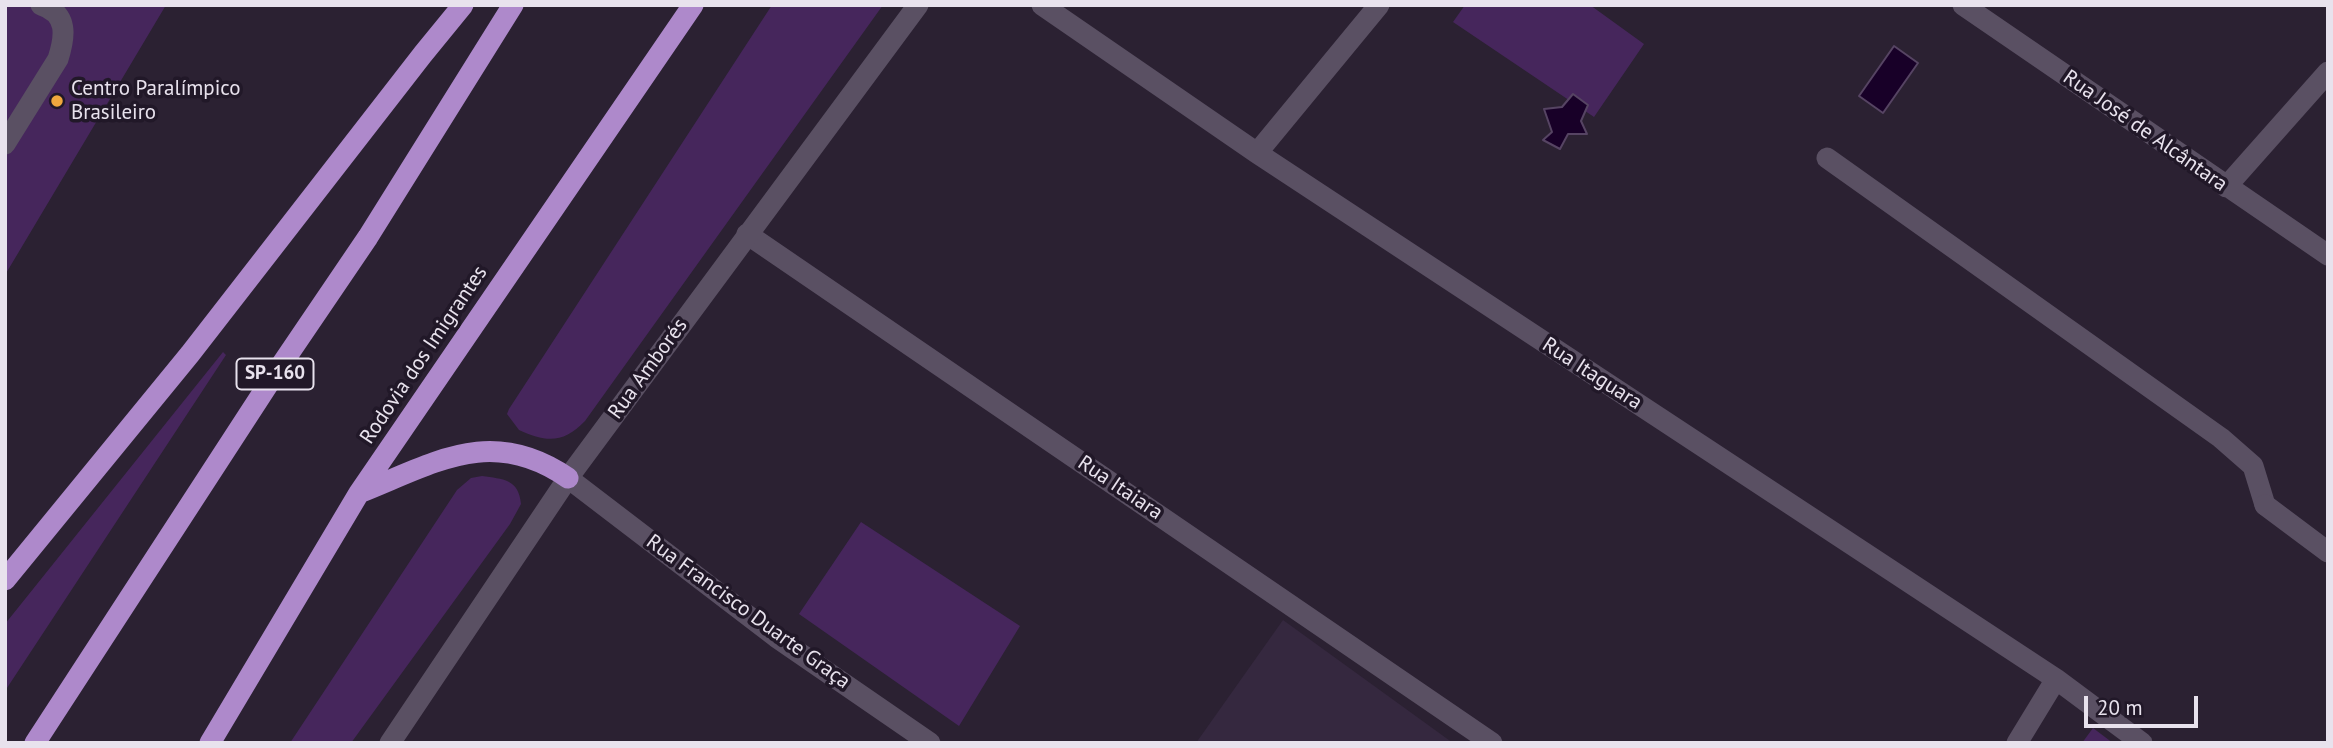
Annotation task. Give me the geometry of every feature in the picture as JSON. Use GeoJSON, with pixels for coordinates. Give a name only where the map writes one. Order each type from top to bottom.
{"type":"FeatureCollection","features":[{"type":"Feature","properties":{"kind":"highway"},"geometry":{"type":"LineString","coordinates":[[5,580],[190,354],[463,5]]}},
{"type":"Feature","properties":{"kind":"highway","name":"SP-160"},"geometry":{"type":"LineString","coordinates":[[35,743],[273,377],[368,237],[513,5]]}},
{"type":"Feature","properties":{"kind":"highway","name":"Rodovia dos Imigrantes"},"geometry":{"type":"LineString","coordinates":[[210,743],[359,493],[693,5]]}},
{"type":"Feature","properties":{"kind":"highway"},"geometry":{"type":"LineString","coordinates":[[359,493],[462,453],[511,451],[552,467],[568,478]]}},
{"type":"Feature","properties":{"kind":"street"},"geometry":{"type":"LineString","coordinates":[[5,144],[58,60],[63,44],[64,32],[60,19],[51,8],[41,5]]}},
{"type":"Feature","properties":{"kind":"street","name":"Rua Amborés"},"geometry":{"type":"LineString","coordinates":[[390,743],[568,478],[918,5]]}},
{"type":"Feature","properties":{"kind":"street","name":"Rua Itaguara"},"geometry":{"type":"LineString","coordinates":[[1042,5],[1257,153],[2056,680],[2142,743]]}},
{"type":"Feature","properties":{"kind":"street"},"geometry":{"type":"LineString","coordinates":[[1257,153],[1379,5]]}},
{"type":"Feature","properties":{"kind":"street","name":"Rua José de Alcântara"},"geometry":{"type":"LineString","coordinates":[[1963,5],[2328,255]]}},
{"type":"Feature","properties":{"kind":"street"},"geometry":{"type":"LineString","coordinates":[[2226,187],[2328,72]]}},
{"type":"Feature","properties":{"kind":"street"},"geometry":{"type":"LineString","coordinates":[[1828,158],[2221,439],[2253,466],[2265,505],[2328,552]]}},
{"type":"Feature","properties":{"kind":"street","name":"Rua Itaiara"},"geometry":{"type":"LineString","coordinates":[[747,234],[1492,743]]}},
{"type":"Feature","properties":{"kind":"street","name":"Rua Francisco Duarte Graça"},"geometry":{"type":"LineString","coordinates":[[568,478],[776,637],[930,743]]}},
{"type":"Feature","properties":{"kind":"street"},"geometry":{"type":"LineString","coordinates":[[2017,743],[2056,680]]}},
{"type":"Feature","properties":{"kind":"shaded area","name":"Centro Paralímpico Brasileiro"},"geometry":{"type":"Polygon","coordinates":[[[5,5],[166,5],[5,275],[5,5]]]}},
{"type":"Feature","properties":{"kind":"shaded area"},"geometry":{"type":"Polygon","coordinates":[[[772,5],[883,5],[585,421],[570,434],[555,439],[538,437],[519,430],[507,414],[509,409],[772,5]]]}},
{"type":"Feature","properties":{"kind":"shaded area"},"geometry":{"type":"Polygon","coordinates":[[[1465,5],[1590,5],[1644,44],[1594,117],[1453,22],[1465,5]]]}},
{"type":"Feature","properties":{"kind":"shaded area"},"geometry":{"type":"Polygon","coordinates":[[[1894,46],[1918,63],[1883,113],[1859,96],[1894,46]]]}},
{"type":"Feature","properties":{"kind":"shaded area"},"geometry":{"type":"Polygon","coordinates":[[[1573,94],[1588,105],[1581,121],[1587,134],[1568,134],[1560,149],[1543,140],[1552,132],[1544,109],[1562,107],[1573,94]]]}},
{"type":"Feature","properties":{"kind":"shaded area"},"geometry":{"type":"Polygon","coordinates":[[[223,352],[226,355],[5,691],[5,624],[223,352]]]}},
{"type":"Feature","properties":{"kind":"shaded area"},"geometry":{"type":"Polygon","coordinates":[[[482,476],[509,482],[517,490],[521,504],[510,524],[351,743],[290,743],[457,490],[471,478],[482,476]]]}},
{"type":"Feature","properties":{"kind":"shaded area"},"geometry":{"type":"Polygon","coordinates":[[[861,522],[1020,626],[959,726],[799,614],[861,522]]]}},
{"type":"Feature","properties":{"kind":"shaded area"},"geometry":{"type":"Polygon","coordinates":[[[1283,620],[1453,743],[1196,743],[1283,620]]]}},
{"type":"Feature","properties":{"kind":"shaded area"},"geometry":{"type":"Polygon","coordinates":[[[2093,728],[2113,743],[2082,743],[2093,728]]]}},
{"type":"Feature","properties":{"kind":"place","name":"Centro Paralímpico Brasileiro"},"geometry":{"type":"Point","coordinates":[57,101]}}]}
